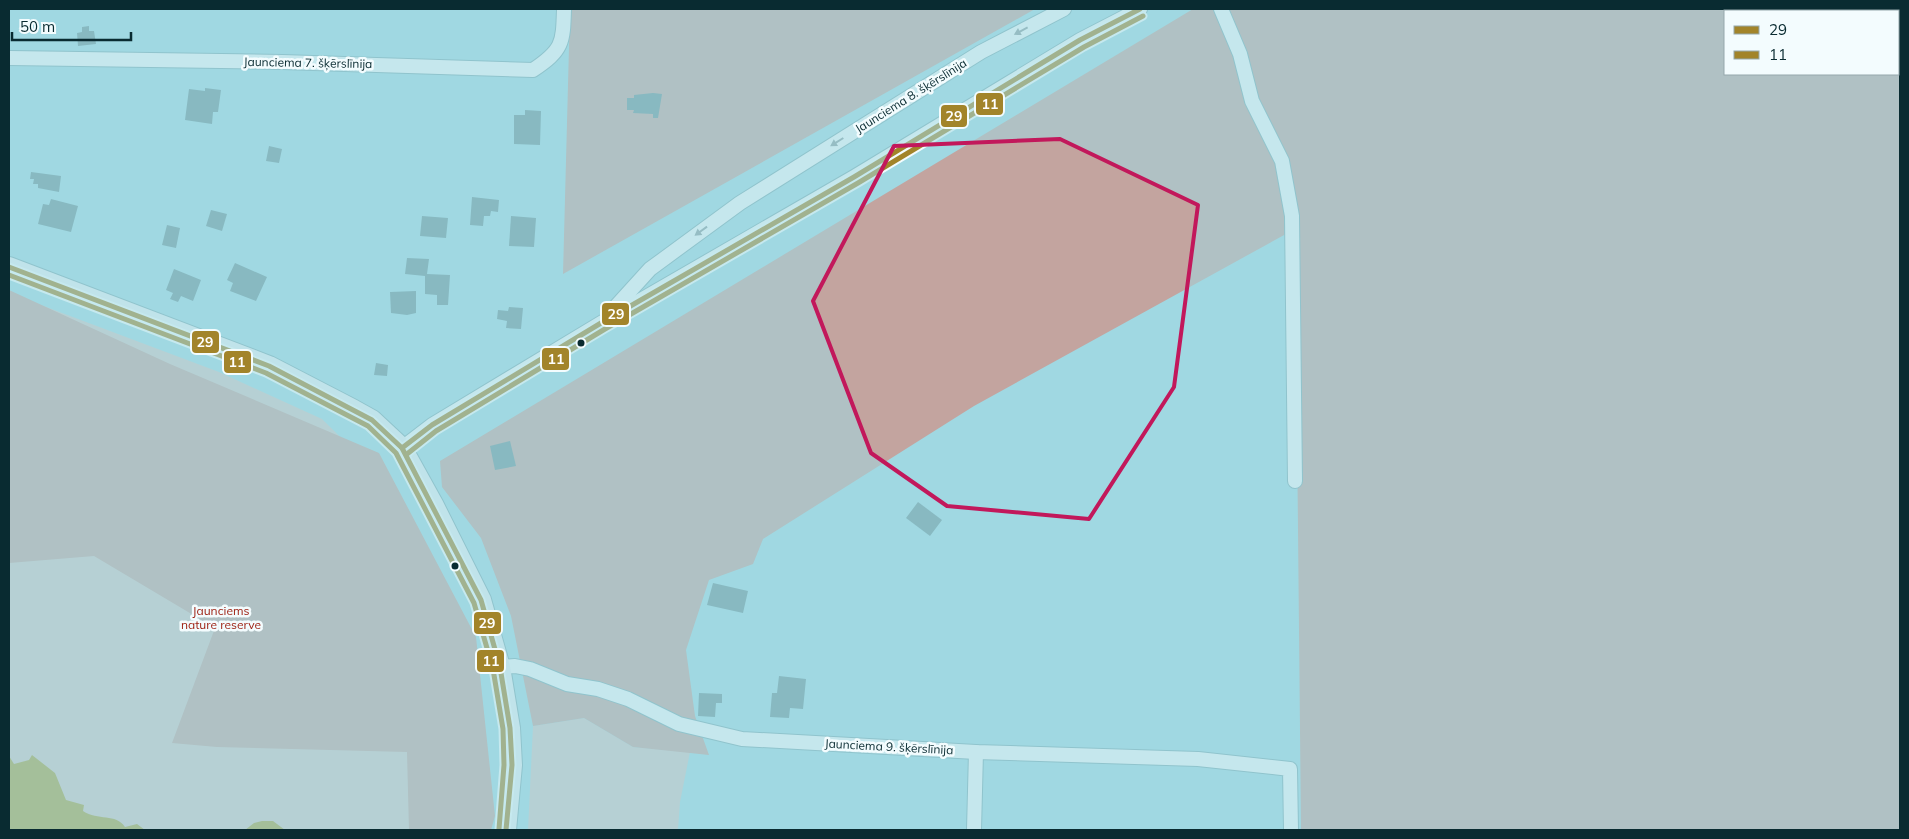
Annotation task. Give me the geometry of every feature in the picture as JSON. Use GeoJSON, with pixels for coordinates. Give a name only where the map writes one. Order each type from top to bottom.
{"type":"FeatureCollection","features":[{"type":"Feature","properties":{"kind":"main road"},"geometry":{"type":"LineString","coordinates":[[9,267],[270,366],[372,420],[402,448],[481,600],[500,667],[510,728],[512,765],[506,830]]}},
{"type":"Feature","properties":{"kind":"street","name":"Jaunciema 7. šķērslīnija"},"geometry":{"type":"LineString","coordinates":[[9,58],[282,62],[533,70],[550,58],[563,40],[564,9]]}},
{"type":"Feature","properties":{"kind":"street","name":"Jaunciema 8. šķērslīnija"},"geometry":{"type":"LineString","coordinates":[[601,323],[650,269],[740,203],[981,52],[1064,9]]}},
{"type":"Feature","properties":{"kind":"street","name":"Jaunciema 8. šķērslīnija"},"geometry":{"type":"LineString","coordinates":[[402,448],[432,426],[601,323],[854,177],[1080,40],[1140,9]]}},
{"type":"Feature","properties":{"kind":"street"},"geometry":{"type":"LineString","coordinates":[[1221,9],[1240,54],[1252,101],[1282,161],[1292,216],[1295,481]]}},
{"type":"Feature","properties":{"kind":"street","name":"Jaunciema 9. šķērslīnija"},"geometry":{"type":"LineString","coordinates":[[500,667],[515,666],[530,669],[567,684],[598,689],[628,699],[679,724],[742,739],[976,752],[1198,759],[1290,769],[1291,830]]}},
{"type":"Feature","properties":{"kind":"street"},"geometry":{"type":"LineString","coordinates":[[974,830],[976,752]]}},
{"type":"Feature","properties":{"kind":"highlighted area"},"geometry":{"type":"Polygon","coordinates":[[[1060,139],[1198,205],[1174,387],[1089,519],[947,506],[871,453],[813,301],[894,146],[1060,139]]]}},
{"type":"Feature","properties":{"kind":"green space"},"geometry":{"type":"Polygon","coordinates":[[[570,9],[1035,9],[563,274],[570,9]]]}},
{"type":"Feature","properties":{"kind":"green space"},"geometry":{"type":"Polygon","coordinates":[[[1193,9],[1900,9],[1900,830],[1301,830],[1295,229],[974,406],[763,539],[753,564],[709,580],[686,650],[695,716],[709,755],[633,747],[584,718],[533,726],[511,616],[481,538],[442,487],[440,461],[1193,9]]]}},
{"type":"Feature","properties":{"kind":"green space","name":"Jaunciems nature reserve"},"geometry":{"type":"Polygon","coordinates":[[[9,290],[170,364],[379,453],[476,637],[495,816],[491,830],[409,830],[407,752],[217,747],[172,743],[215,628],[94,556],[9,563],[9,290]]]}},
{"type":"Feature","properties":{"kind":"green space","name":"Jaunciems nature reserve"},"geometry":{"type":"Polygon","coordinates":[[[9,293],[219,372],[322,419],[393,489],[477,830],[9,830],[9,293]]]}},
{"type":"Feature","properties":{"kind":"green space"},"geometry":{"type":"Polygon","coordinates":[[[584,718],[633,747],[690,752],[680,802],[678,830],[528,830],[533,726],[584,718]]]}},
{"type":"Feature","properties":{"kind":"shaded area"},"geometry":{"type":"Polygon","coordinates":[[[32,755],[55,773],[66,800],[84,805],[83,811],[89,814],[112,818],[125,827],[137,824],[145,830],[9,830],[9,756],[14,764],[29,760],[32,755]]]}},
{"type":"Feature","properties":{"kind":"shaded area"},"geometry":{"type":"Polygon","coordinates":[[[273,821],[285,830],[245,830],[254,823],[273,821]]]}},
{"type":"Feature","properties":{"kind":"building"},"geometry":{"type":"Polygon","coordinates":[[[89,26],[89,31],[94,31],[96,44],[78,46],[77,33],[82,32],[82,27],[89,26]]]}},
{"type":"Feature","properties":{"kind":"building"},"geometry":{"type":"Polygon","coordinates":[[[205,88],[221,90],[218,112],[213,112],[212,124],[185,120],[189,89],[205,91],[205,88]]]}},
{"type":"Feature","properties":{"kind":"building"},"geometry":{"type":"Polygon","coordinates":[[[662,94],[658,118],[653,118],[653,114],[633,113],[634,110],[627,110],[627,98],[634,98],[634,95],[662,94]]]}},
{"type":"Feature","properties":{"kind":"building"},"geometry":{"type":"Polygon","coordinates":[[[525,110],[541,111],[540,145],[514,144],[514,115],[525,115],[525,110]]]}},
{"type":"Feature","properties":{"kind":"building"},"geometry":{"type":"Polygon","coordinates":[[[269,146],[282,149],[279,163],[266,161],[269,146]]]}},
{"type":"Feature","properties":{"kind":"building"},"geometry":{"type":"Polygon","coordinates":[[[31,172],[61,176],[59,192],[38,188],[38,184],[33,184],[34,179],[30,179],[31,172]]]}},
{"type":"Feature","properties":{"kind":"building"},"geometry":{"type":"Polygon","coordinates":[[[472,197],[499,200],[498,212],[491,211],[490,216],[484,216],[483,226],[470,225],[472,197]]]}},
{"type":"Feature","properties":{"kind":"building"},"geometry":{"type":"Polygon","coordinates":[[[51,199],[78,206],[71,232],[38,224],[43,204],[49,205],[51,199]]]}},
{"type":"Feature","properties":{"kind":"building"},"geometry":{"type":"Polygon","coordinates":[[[211,210],[227,214],[222,231],[206,226],[211,210]]]}},
{"type":"Feature","properties":{"kind":"building"},"geometry":{"type":"Polygon","coordinates":[[[422,216],[448,218],[446,238],[420,236],[422,216]]]}},
{"type":"Feature","properties":{"kind":"building"},"geometry":{"type":"Polygon","coordinates":[[[511,216],[536,218],[534,247],[509,246],[511,216]]]}},
{"type":"Feature","properties":{"kind":"building"},"geometry":{"type":"Polygon","coordinates":[[[167,225],[180,228],[176,248],[162,245],[167,225]]]}},
{"type":"Feature","properties":{"kind":"building"},"geometry":{"type":"Polygon","coordinates":[[[407,258],[429,259],[427,274],[450,275],[448,305],[437,305],[437,295],[425,294],[425,276],[405,274],[407,258]]]}},
{"type":"Feature","properties":{"kind":"building"},"geometry":{"type":"Polygon","coordinates":[[[235,263],[267,277],[256,301],[230,291],[233,283],[227,280],[235,263]]]}},
{"type":"Feature","properties":{"kind":"building"},"geometry":{"type":"Polygon","coordinates":[[[174,269],[201,280],[193,301],[181,296],[178,302],[170,299],[173,293],[166,290],[174,269]]]}},
{"type":"Feature","properties":{"kind":"building"},"geometry":{"type":"Polygon","coordinates":[[[416,291],[416,313],[407,315],[391,313],[390,292],[416,291]]]}},
{"type":"Feature","properties":{"kind":"building"},"geometry":{"type":"Polygon","coordinates":[[[509,307],[523,308],[521,329],[506,328],[507,321],[497,319],[498,310],[508,311],[509,307]]]}},
{"type":"Feature","properties":{"kind":"building"},"geometry":{"type":"Polygon","coordinates":[[[376,363],[388,365],[387,376],[374,375],[376,363]]]}},
{"type":"Feature","properties":{"kind":"building"},"geometry":{"type":"Polygon","coordinates":[[[510,441],[516,466],[495,470],[490,446],[510,441]]]}},
{"type":"Feature","properties":{"kind":"building"},"geometry":{"type":"Polygon","coordinates":[[[918,502],[942,520],[930,536],[906,518],[918,502]]]}},
{"type":"Feature","properties":{"kind":"building"},"geometry":{"type":"Polygon","coordinates":[[[713,583],[748,591],[743,613],[707,605],[713,583]]]}},
{"type":"Feature","properties":{"kind":"building"},"geometry":{"type":"Polygon","coordinates":[[[779,676],[806,679],[803,709],[790,708],[789,718],[770,717],[772,693],[777,693],[779,676]]]}},
{"type":"Feature","properties":{"kind":"building"},"geometry":{"type":"Polygon","coordinates":[[[699,693],[722,694],[722,703],[716,703],[715,717],[698,716],[699,693]]]}},
{"type":"Feature","properties":{"kind":"transit line","name":"29"},"geometry":{"type":"LineString","coordinates":[[402,448],[432,425],[601,323],[854,177],[1080,40],[1140,9]]}},
{"type":"Feature","properties":{"kind":"transit line","name":"11"},"geometry":{"type":"LineString","coordinates":[[407,454],[436,431],[605,329],[858,183],[1084,47],[1143,16]]}},
{"type":"Feature","properties":{"kind":"transit line","name":"29"},"geometry":{"type":"LineString","coordinates":[[9,267],[269,366],[372,420],[402,448],[481,600],[500,667],[510,728],[512,765],[506,830]]}},
{"type":"Feature","properties":{"kind":"transit line","name":"11"},"geometry":{"type":"LineString","coordinates":[[9,275],[266,373],[368,426],[396,453],[474,603],[493,669],[503,729],[504,765],[499,829]]}}]}
